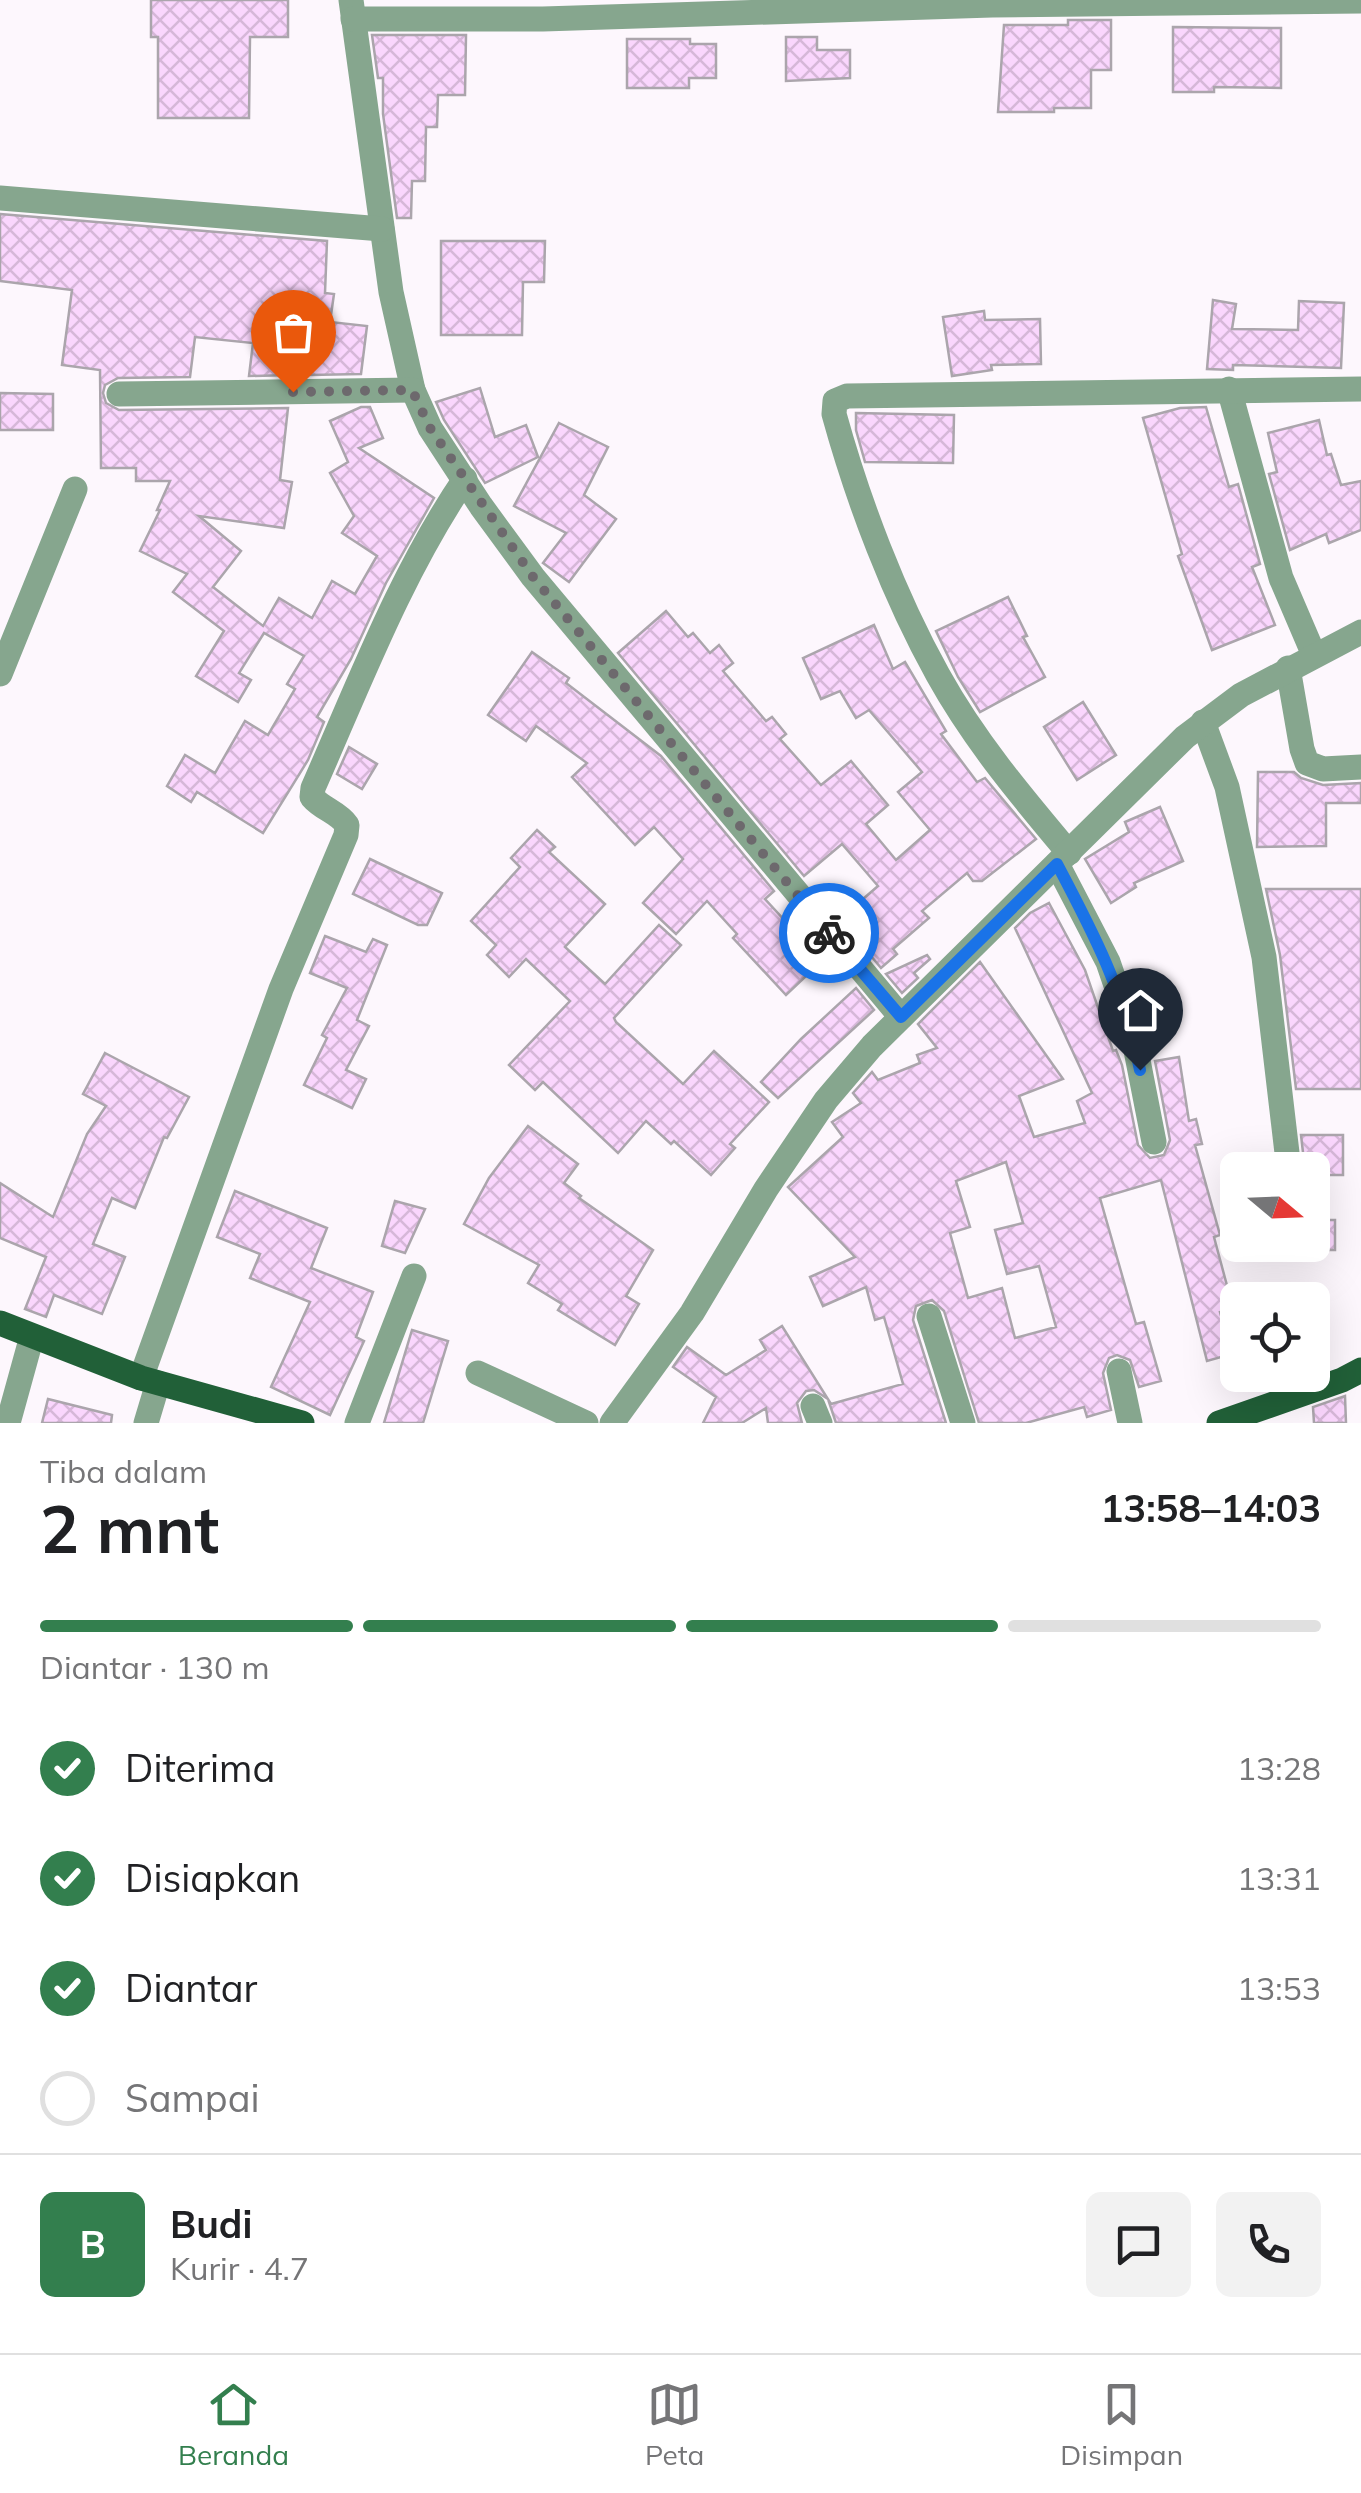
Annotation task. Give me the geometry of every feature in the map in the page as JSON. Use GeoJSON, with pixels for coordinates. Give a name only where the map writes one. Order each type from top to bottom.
{"type":"FeatureCollection","features":[{"type":"Feature","properties":{"kind":"main road"},"geometry":{"type":"LineString","coordinates":[[0,1323],[150,1380],[302,1423]]}},
{"type":"Feature","properties":{"kind":"main road"},"geometry":{"type":"LineString","coordinates":[[1219,1423],[1361,1370]]}},
{"type":"Feature","properties":{"kind":"street"},"geometry":{"type":"LineString","coordinates":[[901,1017],[533,577],[430,428],[412,390],[390,292],[352,10],[543,19],[992,5],[1361,1]]}},
{"type":"Feature","properties":{"kind":"street"},"geometry":{"type":"LineString","coordinates":[[0,198],[382,229]]}},
{"type":"Feature","properties":{"kind":"street"},"geometry":{"type":"LineString","coordinates":[[1229,389],[1282,578],[1314,655]]}},
{"type":"Feature","properties":{"kind":"street"},"geometry":{"type":"LineString","coordinates":[[1154,1142],[1133,1035],[1108,962],[1063,858],[938,675],[864,508],[834,414],[835,401],[847,396],[1361,389]]}},
{"type":"Feature","properties":{"kind":"street"},"geometry":{"type":"LineString","coordinates":[[119,394],[412,390]]}},
{"type":"Feature","properties":{"kind":"street"},"geometry":{"type":"LineString","coordinates":[[146,1423],[150,1380],[280,989],[346,836],[347,825],[319,805],[312,797],[313,788],[398,598],[443,511],[465,479]]}},
{"type":"Feature","properties":{"kind":"street"},"geometry":{"type":"LineString","coordinates":[[0,674],[75,489]]}},
{"type":"Feature","properties":{"kind":"street"},"geometry":{"type":"LineString","coordinates":[[612,1423],[692,1313],[805,1128],[872,1046],[1185,736],[1240,695],[1361,632]]}},
{"type":"Feature","properties":{"kind":"street"},"geometry":{"type":"LineString","coordinates":[[1288,668],[1307,762],[1324,769],[1361,767]]}},
{"type":"Feature","properties":{"kind":"street"},"geometry":{"type":"LineString","coordinates":[[1204,722],[1226,787],[1264,956],[1287,1152]]}},
{"type":"Feature","properties":{"kind":"street"},"geometry":{"type":"LineString","coordinates":[[358,1423],[414,1276]]}},
{"type":"Feature","properties":{"kind":"street"},"geometry":{"type":"LineString","coordinates":[[928,1316],[963,1423]]}},
{"type":"Feature","properties":{"kind":"street"},"geometry":{"type":"LineString","coordinates":[[8,1423],[32,1336]]}},
{"type":"Feature","properties":{"kind":"street"},"geometry":{"type":"LineString","coordinates":[[1119,1371],[1130,1423]]}},
{"type":"Feature","properties":{"kind":"street"},"geometry":{"type":"LineString","coordinates":[[478,1373],[586,1423]]}},
{"type":"Feature","properties":{"kind":"building"},"geometry":{"type":"Polygon","coordinates":[[[151,0],[288,0],[288,37],[250,37],[249,118],[158,118],[158,37],[151,37],[151,0]]]}},
{"type":"Feature","properties":{"kind":"building"},"geometry":{"type":"Polygon","coordinates":[[[1068,20],[1111,20],[1111,70],[1091,70],[1091,108],[998,112],[1004,25],[1068,25],[1068,20]]]}},
{"type":"Feature","properties":{"kind":"building"},"geometry":{"type":"Polygon","coordinates":[[[1173,27],[1281,28],[1281,88],[1214,87],[1214,92],[1173,92],[1173,27]]]}},
{"type":"Feature","properties":{"kind":"building"},"geometry":{"type":"Polygon","coordinates":[[[372,35],[466,35],[465,95],[438,95],[437,127],[426,127],[425,181],[412,181],[411,218],[397,218],[383,114],[383,78],[378,78],[372,35]]]}},
{"type":"Feature","properties":{"kind":"building"},"geometry":{"type":"Polygon","coordinates":[[[786,37],[817,37],[817,50],[850,50],[850,78],[786,81],[786,37]]]}},
{"type":"Feature","properties":{"kind":"building"},"geometry":{"type":"Polygon","coordinates":[[[627,39],[690,39],[690,44],[716,44],[716,78],[689,78],[689,88],[627,88],[627,39]]]}},
{"type":"Feature","properties":{"kind":"building"},"geometry":{"type":"Polygon","coordinates":[[[0,214],[327,241],[325,293],[334,294],[330,322],[367,326],[361,374],[310,375],[294,338],[291,375],[249,376],[253,343],[195,337],[190,377],[118,378],[105,385],[103,393],[106,403],[119,410],[288,408],[280,480],[292,482],[284,528],[199,516],[241,551],[213,587],[263,626],[279,598],[312,618],[332,581],[355,594],[377,556],[342,533],[354,516],[330,473],[348,462],[330,421],[370,407],[383,438],[359,448],[434,498],[317,717],[324,722],[308,760],[263,833],[197,792],[191,802],[167,786],[185,755],[215,773],[245,721],[268,735],[295,689],[287,684],[304,656],[264,633],[239,673],[251,680],[238,702],[196,676],[224,631],[173,592],[187,574],[140,551],[170,481],[136,481],[136,468],[101,468],[100,370],[62,365],[72,290],[0,281],[0,214]]]}},
{"type":"Feature","properties":{"kind":"building"},"geometry":{"type":"Polygon","coordinates":[[[441,241],[545,241],[544,282],[523,282],[522,335],[441,335],[441,241]]]}},
{"type":"Feature","properties":{"kind":"building"},"geometry":{"type":"Polygon","coordinates":[[[1213,300],[1236,304],[1232,329],[1298,330],[1299,301],[1344,303],[1341,368],[1233,365],[1233,370],[1207,369],[1213,300]]]}},
{"type":"Feature","properties":{"kind":"building"},"geometry":{"type":"Polygon","coordinates":[[[984,311],[985,320],[1040,319],[1041,364],[991,365],[992,370],[952,376],[943,317],[984,311]]]}},
{"type":"Feature","properties":{"kind":"building"},"geometry":{"type":"Polygon","coordinates":[[[480,388],[495,437],[526,425],[538,457],[485,483],[436,402],[480,388]]]}},
{"type":"Feature","properties":{"kind":"building"},"geometry":{"type":"Polygon","coordinates":[[[0,393],[53,394],[53,430],[0,430],[0,393]]]}},
{"type":"Feature","properties":{"kind":"building"},"geometry":{"type":"Polygon","coordinates":[[[1206,407],[1229,487],[1238,484],[1260,564],[1252,567],[1275,625],[1212,650],[1178,556],[1182,554],[1143,418],[1180,408],[1206,407]]]}},
{"type":"Feature","properties":{"kind":"building"},"geometry":{"type":"Polygon","coordinates":[[[856,413],[954,415],[953,463],[865,462],[856,430],[856,413]]]}},
{"type":"Feature","properties":{"kind":"building"},"geometry":{"type":"Polygon","coordinates":[[[1319,420],[1327,455],[1331,454],[1341,485],[1361,481],[1361,530],[1329,543],[1326,534],[1290,550],[1269,474],[1277,472],[1268,433],[1319,420]]]}},
{"type":"Feature","properties":{"kind":"building"},"geometry":{"type":"Polygon","coordinates":[[[559,423],[608,447],[584,495],[616,519],[569,582],[543,563],[566,533],[514,506],[559,423]]]}},
{"type":"Feature","properties":{"kind":"building"},"geometry":{"type":"Polygon","coordinates":[[[1008,597],[1027,636],[1023,637],[1045,677],[980,712],[936,631],[1008,597]]]}},
{"type":"Feature","properties":{"kind":"building"},"geometry":{"type":"Polygon","coordinates":[[[666,611],[688,637],[693,633],[710,653],[719,645],[733,663],[723,671],[766,721],[772,717],[786,734],[780,739],[821,785],[851,761],[888,805],[866,824],[896,860],[930,830],[898,792],[922,772],[869,710],[856,718],[840,691],[821,699],[803,658],[874,625],[893,669],[905,662],[946,731],[941,734],[977,782],[985,778],[1036,839],[982,881],[973,881],[967,873],[922,911],[929,918],[893,949],[897,954],[881,968],[840,919],[878,886],[842,844],[804,876],[618,653],[666,611]]]}},
{"type":"Feature","properties":{"kind":"building"},"geometry":{"type":"Polygon","coordinates":[[[532,652],[661,756],[774,891],[765,899],[822,961],[786,995],[733,938],[737,934],[707,901],[676,934],[643,903],[683,859],[654,827],[635,845],[572,777],[587,763],[536,726],[526,741],[488,715],[532,652]]]}},
{"type":"Feature","properties":{"kind":"building"},"geometry":{"type":"Polygon","coordinates":[[[1083,702],[1116,755],[1077,780],[1044,727],[1083,702]]]}},
{"type":"Feature","properties":{"kind":"building"},"geometry":{"type":"Polygon","coordinates":[[[349,747],[377,764],[362,789],[337,774],[349,747]]]}},
{"type":"Feature","properties":{"kind":"building"},"geometry":{"type":"Polygon","coordinates":[[[1258,772],[1294,772],[1323,785],[1361,783],[1361,803],[1326,803],[1326,846],[1257,847],[1258,772]]]}},
{"type":"Feature","properties":{"kind":"building"},"geometry":{"type":"Polygon","coordinates":[[[1160,807],[1183,861],[1134,883],[1136,887],[1111,903],[1085,859],[1129,832],[1125,822],[1160,807]]]}},
{"type":"Feature","properties":{"kind":"building"},"geometry":{"type":"Polygon","coordinates":[[[537,830],[555,847],[549,852],[605,904],[565,947],[605,984],[659,925],[681,945],[614,1018],[616,1022],[683,1084],[714,1051],[769,1102],[730,1144],[735,1148],[711,1175],[646,1121],[618,1153],[543,1082],[535,1090],[509,1065],[570,1001],[526,959],[509,977],[487,955],[496,945],[471,921],[520,867],[511,858],[537,830]]]}},
{"type":"Feature","properties":{"kind":"building"},"geometry":{"type":"Polygon","coordinates":[[[370,859],[442,893],[427,925],[418,925],[353,894],[370,859]]]}},
{"type":"Feature","properties":{"kind":"building"},"geometry":{"type":"Polygon","coordinates":[[[1266,889],[1361,889],[1361,1089],[1296,1089],[1280,955],[1266,889]]]}},
{"type":"Feature","properties":{"kind":"building"},"geometry":{"type":"Polygon","coordinates":[[[1049,903],[1085,970],[1113,1051],[1116,1050],[1122,1065],[1138,1145],[1150,1158],[1164,1155],[1170,1140],[1155,1061],[1179,1057],[1189,1121],[1196,1119],[1202,1144],[1195,1145],[1220,1235],[1214,1237],[1226,1282],[1220,1282],[1220,1357],[1207,1361],[1161,1180],[1100,1198],[1136,1324],[1144,1322],[1161,1381],[1139,1387],[1130,1360],[1117,1355],[1109,1358],[1103,1373],[1111,1410],[1087,1417],[1084,1407],[1026,1423],[979,1423],[944,1311],[932,1300],[916,1306],[913,1320],[946,1423],[836,1423],[828,1399],[831,1404],[903,1384],[884,1317],[875,1320],[866,1287],[823,1306],[810,1277],[855,1257],[788,1187],[843,1137],[832,1122],[861,1103],[853,1093],[872,1072],[878,1080],[920,1063],[917,1055],[937,1048],[918,1024],[980,962],[1063,1079],[1019,1096],[1034,1137],[1085,1123],[1077,1101],[1092,1093],[1015,928],[1030,913],[1049,903]],[[1006,1162],[956,1181],[970,1227],[950,1233],[968,1298],[1002,1288],[1015,1338],[1056,1327],[1039,1266],[1007,1274],[995,1230],[1023,1223],[1006,1162]]]}},
{"type":"Feature","properties":{"kind":"building"},"geometry":{"type":"Polygon","coordinates":[[[325,936],[366,952],[373,939],[387,945],[357,1020],[369,1026],[346,1070],[366,1079],[352,1108],[304,1085],[327,1038],[322,1035],[347,988],[310,973],[325,936]]]}},
{"type":"Feature","properties":{"kind":"building"},"geometry":{"type":"Polygon","coordinates":[[[927,955],[930,959],[914,973],[918,978],[902,993],[886,974],[927,955]]]}},
{"type":"Feature","properties":{"kind":"building"},"geometry":{"type":"Polygon","coordinates":[[[856,988],[874,1010],[778,1098],[761,1082],[856,988]]]}},
{"type":"Feature","properties":{"kind":"building"},"geometry":{"type":"Polygon","coordinates":[[[105,1053],[189,1097],[167,1138],[164,1137],[135,1208],[112,1198],[93,1244],[125,1257],[102,1314],[54,1295],[46,1317],[25,1309],[46,1257],[0,1238],[0,1183],[53,1217],[87,1134],[106,1106],[83,1094],[105,1053]]]}},
{"type":"Feature","properties":{"kind":"building"},"geometry":{"type":"Polygon","coordinates":[[[528,1126],[578,1164],[564,1183],[579,1198],[653,1250],[626,1296],[639,1304],[615,1345],[558,1310],[562,1304],[528,1283],[539,1265],[464,1224],[489,1178],[528,1126]]]}},
{"type":"Feature","properties":{"kind":"building"},"geometry":{"type":"Polygon","coordinates":[[[1301,1135],[1343,1135],[1343,1175],[1330,1175],[1330,1152],[1303,1152],[1301,1135]]]}},
{"type":"Feature","properties":{"kind":"building"},"geometry":{"type":"Polygon","coordinates":[[[235,1191],[327,1228],[311,1268],[373,1292],[356,1337],[364,1341],[330,1415],[271,1387],[310,1302],[250,1278],[260,1254],[217,1237],[235,1191]]]}},
{"type":"Feature","properties":{"kind":"building"},"geometry":{"type":"Polygon","coordinates":[[[395,1201],[425,1209],[405,1253],[382,1246],[395,1201]]]}},
{"type":"Feature","properties":{"kind":"building"},"geometry":{"type":"Polygon","coordinates":[[[1330,1220],[1335,1220],[1335,1250],[1330,1250],[1330,1220]]]}},
{"type":"Feature","properties":{"kind":"building"},"geometry":{"type":"Polygon","coordinates":[[[782,1326],[828,1399],[814,1390],[806,1391],[797,1403],[802,1423],[768,1423],[766,1408],[742,1423],[703,1423],[716,1397],[673,1367],[687,1347],[726,1375],[766,1350],[760,1340],[782,1326]]]}},
{"type":"Feature","properties":{"kind":"building"},"geometry":{"type":"Polygon","coordinates":[[[412,1330],[448,1341],[423,1423],[384,1423],[412,1330]]]}},
{"type":"Feature","properties":{"kind":"building"},"geometry":{"type":"Polygon","coordinates":[[[1345,1396],[1346,1423],[1314,1423],[1313,1407],[1345,1396]]]}},
{"type":"Feature","properties":{"kind":"building"},"geometry":{"type":"Polygon","coordinates":[[[48,1399],[112,1415],[111,1423],[42,1423],[48,1399]]]}},
{"type":"Feature","properties":{"kind":"way so far"},"geometry":{"type":"LineString","coordinates":[[293,392],[412,390],[430,428],[533,577],[829,933]]}},
{"type":"Feature","properties":{"kind":"route"},"geometry":{"type":"LineString","coordinates":[[829,933],[901,1017],[1057,864],[1108,962],[1133,1035],[1140,1070]]}}]}
